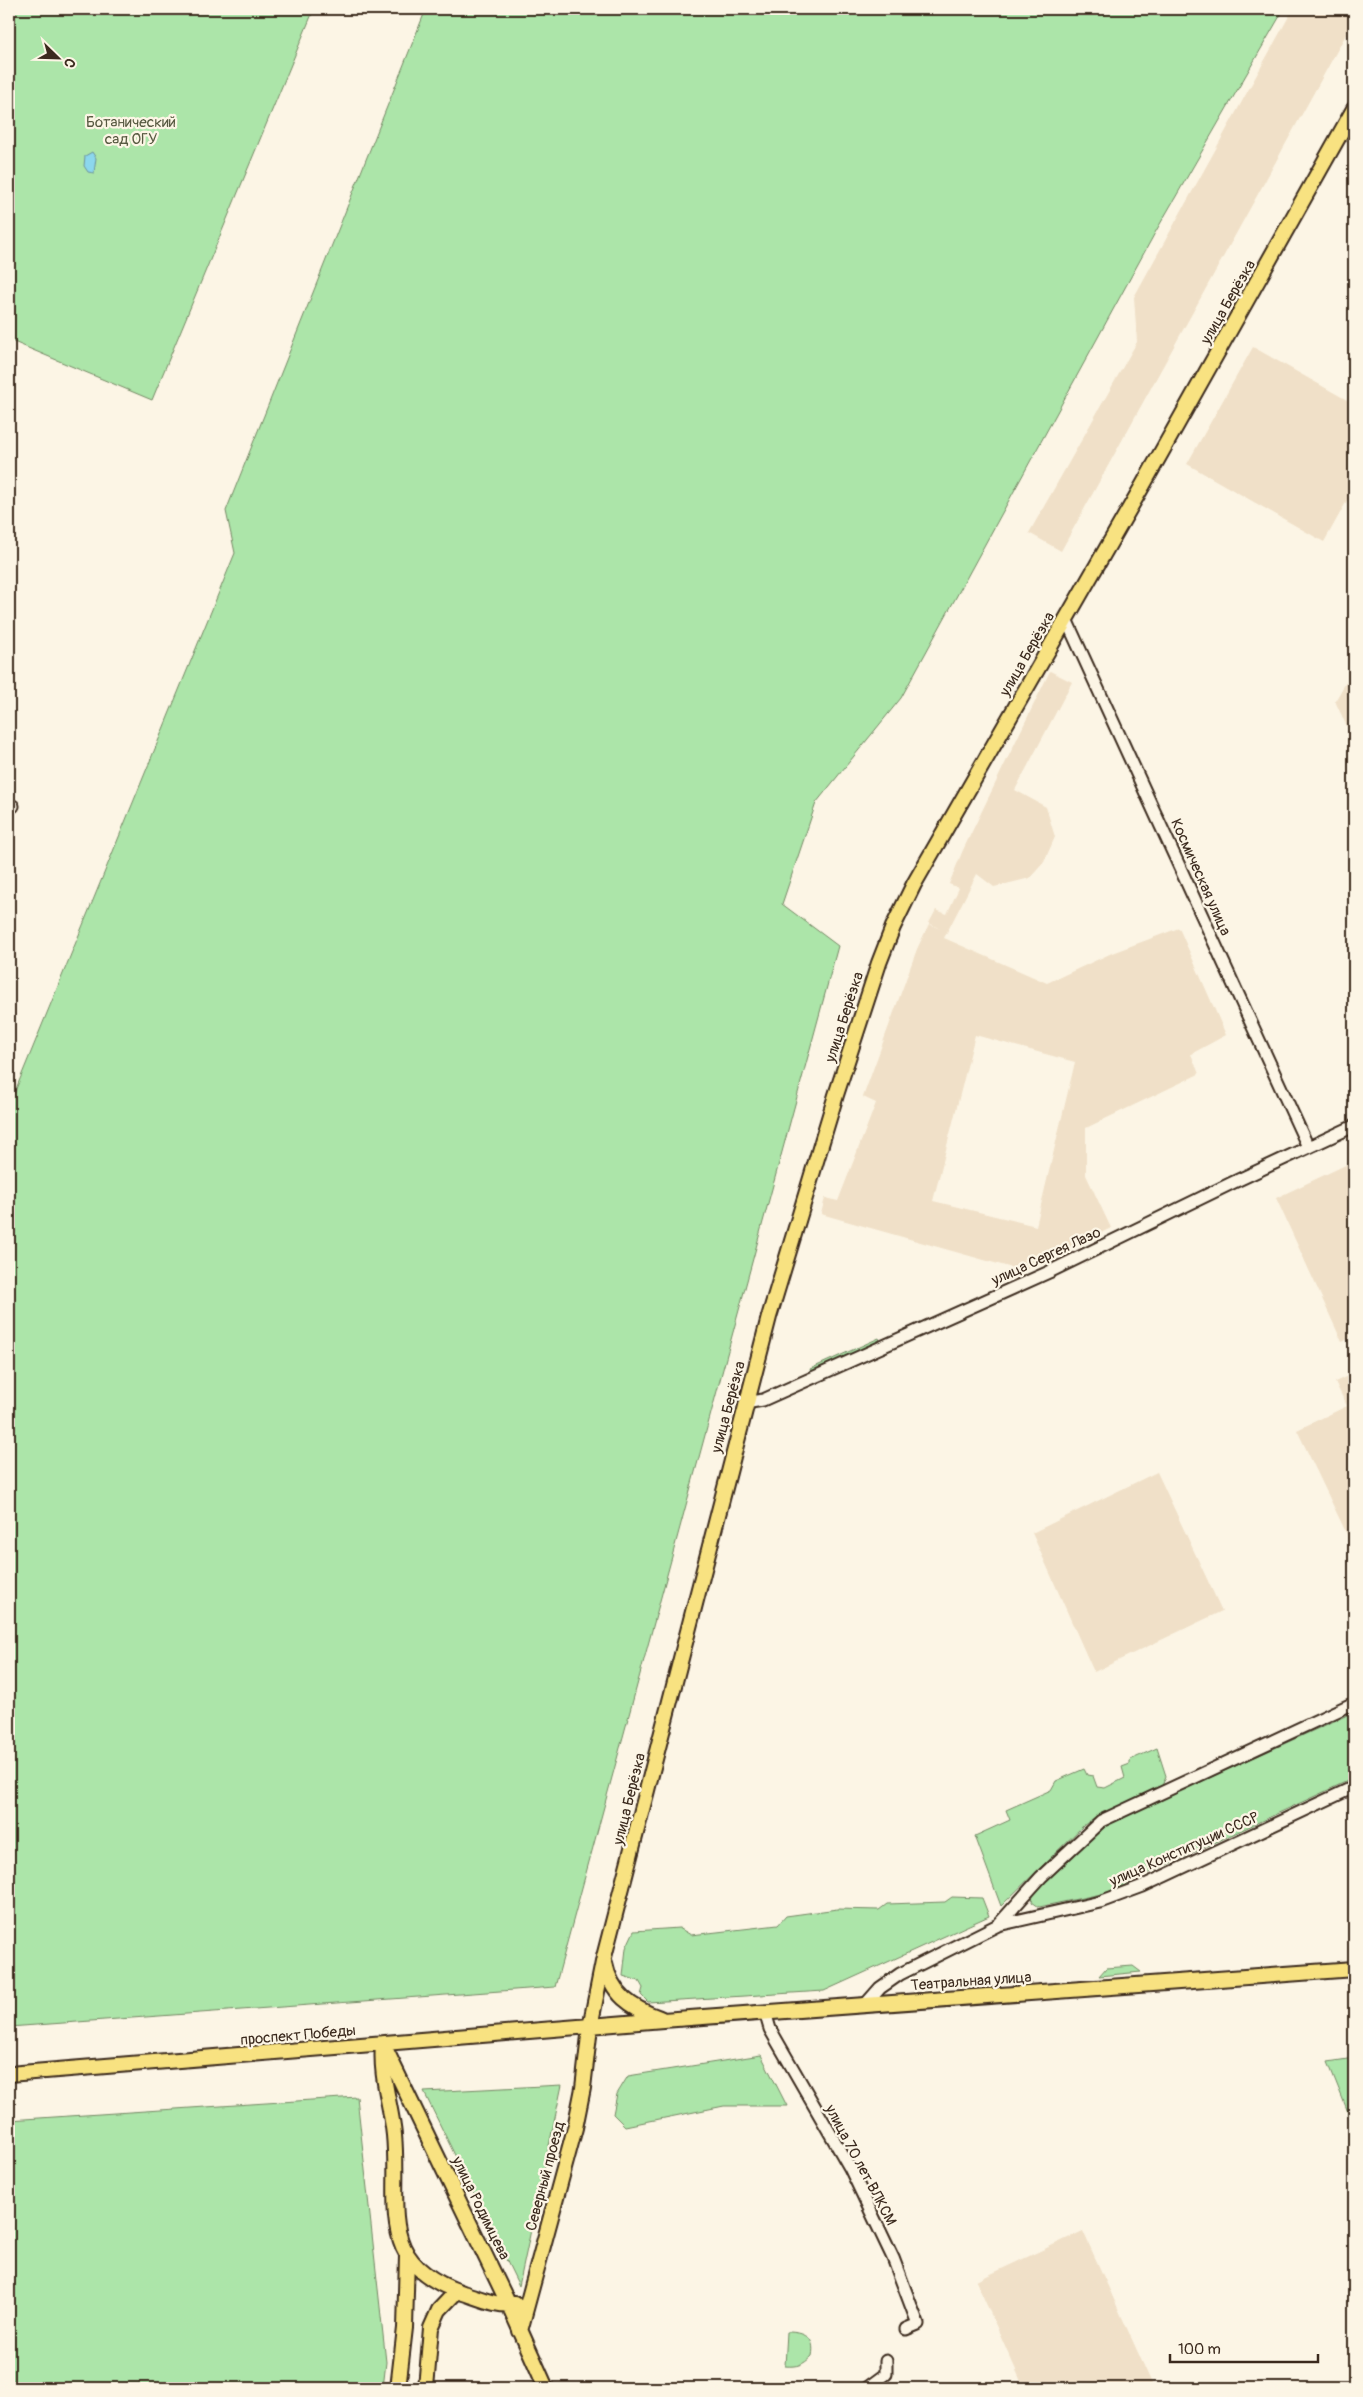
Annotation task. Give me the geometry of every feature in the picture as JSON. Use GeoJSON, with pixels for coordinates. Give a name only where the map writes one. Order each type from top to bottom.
{"type":"FeatureCollection","features":[{"type":"Feature","properties":{"kind":"main road","name":"улица Берёзка"},"geometry":{"type":"LineString","coordinates":[[590,2027],[604,1957],[746,1403],[784,1264],[828,1121],[893,927],[933,850],[1354,109]]}},
{"type":"Feature","properties":{"kind":"main road"},"geometry":{"type":"LineString","coordinates":[[604,1957],[608,1976],[618,1995],[638,2011],[663,2020]]}},
{"type":"Feature","properties":{"kind":"main road","name":"Театральная улица"},"geometry":{"type":"LineString","coordinates":[[590,2027],[765,2012],[1354,1969]]}},
{"type":"Feature","properties":{"kind":"main road","name":"проспект Победы"},"geometry":{"type":"LineString","coordinates":[[9,2074],[590,2027]]}},
{"type":"Feature","properties":{"kind":"main road","name":"Северный проезд"},"geometry":{"type":"LineString","coordinates":[[520,2330],[575,2128],[583,2088],[590,2027]]}},
{"type":"Feature","properties":{"kind":"main road"},"geometry":{"type":"LineString","coordinates":[[383,2044],[381,2064],[392,2117],[395,2147],[394,2200],[398,2238],[407,2256],[428,2275],[457,2291],[488,2302],[509,2305],[528,2301]]}},
{"type":"Feature","properties":{"kind":"main road","name":"улица Родимцева"},"geometry":{"type":"LineString","coordinates":[[383,2044],[509,2305],[546,2388]]}},
{"type":"Feature","properties":{"kind":"main road"},"geometry":{"type":"LineString","coordinates":[[398,2388],[405,2328],[407,2256]]}},
{"type":"Feature","properties":{"kind":"main road"},"geometry":{"type":"LineString","coordinates":[[426,2388],[431,2328],[439,2310],[457,2291]]}},
{"type":"Feature","properties":{"kind":"street","name":"Космическая улица"},"geometry":{"type":"LineString","coordinates":[[1066,618],[1308,1147]]}},
{"type":"Feature","properties":{"kind":"street","name":"улица Сергея Лазо"},"geometry":{"type":"LineString","coordinates":[[746,1403],[763,1400],[938,1323],[1354,1126]]}},
{"type":"Feature","properties":{"kind":"street"},"geometry":{"type":"LineString","coordinates":[[998,1925],[1041,1877],[1101,1820],[1354,1703]]}},
{"type":"Feature","properties":{"kind":"street","name":"улица Конституции СССР"},"geometry":{"type":"LineString","coordinates":[[865,2005],[880,1988],[900,1974],[998,1925],[1100,1902],[1136,1889],[1354,1787]]}},
{"type":"Feature","properties":{"kind":"street","name":"улица 70 лет ВЛКСМ"},"geometry":{"type":"LineString","coordinates":[[765,2012],[770,2030],[850,2168],[892,2258],[918,2324],[906,2329]]}},
{"type":"Feature","properties":{"kind":"street"},"geometry":{"type":"LineString","coordinates":[[868,2388],[886,2374],[886,2361]]}},
{"type":"Feature","properties":{"kind":"shaded area"},"geometry":{"type":"Polygon","coordinates":[[[1293,9],[1354,9],[1354,20],[1061,551],[1029,533],[1137,342],[1134,297],[1293,9]]]}},
{"type":"Feature","properties":{"kind":"shaded area"},"geometry":{"type":"Polygon","coordinates":[[[1253,347],[1354,404],[1354,488],[1324,542],[1187,464],[1253,347]]]}},
{"type":"Feature","properties":{"kind":"shaded area"},"geometry":{"type":"Polygon","coordinates":[[[1354,669],[1354,742],[1335,701],[1354,669]]]}},
{"type":"Feature","properties":{"kind":"shaded area"},"geometry":{"type":"Polygon","coordinates":[[[1050,671],[1072,682],[1015,790],[1046,807],[1055,837],[1044,862],[1030,878],[994,887],[977,874],[944,938],[1047,983],[1112,953],[1179,928],[1226,1035],[1191,1054],[1199,1074],[1086,1128],[1086,1175],[1111,1228],[1023,1271],[821,1214],[825,1198],[838,1201],[876,1103],[863,1097],[917,949],[929,924],[940,929],[929,923],[936,910],[947,914],[959,888],[949,884],[963,850],[1050,671]],[[975,1035],[933,1201],[1036,1226],[1075,1062],[975,1035]]]}},
{"type":"Feature","properties":{"kind":"shaded area"},"geometry":{"type":"Polygon","coordinates":[[[1354,1161],[1354,1336],[1342,1342],[1276,1198],[1354,1161]]]}},
{"type":"Feature","properties":{"kind":"shaded area"},"geometry":{"type":"Polygon","coordinates":[[[1354,1373],[1354,1549],[1297,1430],[1347,1406],[1335,1382],[1354,1373]]]}},
{"type":"Feature","properties":{"kind":"shaded area"},"geometry":{"type":"Polygon","coordinates":[[[1157,1472],[1222,1611],[1094,1672],[1032,1533],[1157,1472]]]}},
{"type":"Feature","properties":{"kind":"shaded area"},"geometry":{"type":"Polygon","coordinates":[[[1083,2231],[1154,2388],[1024,2388],[976,2281],[1083,2231]]]}},
{"type":"Feature","properties":{"kind":"green space","name":"Ботанический сад ОГУ"},"geometry":{"type":"Polygon","coordinates":[[[9,9],[314,9],[152,400],[9,340],[9,9]]]}},
{"type":"Feature","properties":{"kind":"green space"},"geometry":{"type":"Polygon","coordinates":[[[426,9],[1284,9],[1156,231],[901,698],[816,803],[782,904],[838,946],[555,1987],[9,2027],[9,1106],[235,553],[226,511],[426,9]]]}},
{"type":"Feature","properties":{"kind":"green space"},"geometry":{"type":"Polygon","coordinates":[[[879,1338],[880,1341],[811,1372],[810,1369],[879,1338]]]}},
{"type":"Feature","properties":{"kind":"green space"},"geometry":{"type":"Polygon","coordinates":[[[1354,1712],[1354,1778],[1106,1893],[1039,1907],[1032,1902],[1033,1895],[1087,1840],[1110,1823],[1354,1712]]]}},
{"type":"Feature","properties":{"kind":"green space"},"geometry":{"type":"Polygon","coordinates":[[[1157,1748],[1166,1776],[1162,1786],[1095,1817],[1083,1826],[1001,1906],[975,1836],[1010,1820],[1006,1810],[1051,1790],[1056,1781],[1084,1769],[1087,1775],[1093,1776],[1097,1787],[1105,1788],[1125,1778],[1122,1767],[1130,1764],[1130,1760],[1157,1748]]]}},
{"type":"Feature","properties":{"kind":"green space"},"geometry":{"type":"Polygon","coordinates":[[[952,1897],[982,1898],[989,1916],[824,1991],[648,2002],[641,1995],[643,1988],[639,1981],[623,1976],[626,1948],[634,1931],[679,1928],[691,1935],[778,1925],[786,1916],[837,1909],[879,1910],[887,1904],[945,1902],[952,1897]]]}},
{"type":"Feature","properties":{"kind":"green space"},"geometry":{"type":"Polygon","coordinates":[[[1133,1966],[1141,1972],[1099,1976],[1106,1968],[1133,1966]]]}},
{"type":"Feature","properties":{"kind":"green space"},"geometry":{"type":"Polygon","coordinates":[[[761,2055],[787,2106],[724,2106],[625,2126],[613,2114],[617,2094],[628,2076],[761,2055]]]}},
{"type":"Feature","properties":{"kind":"green space"},"geometry":{"type":"Polygon","coordinates":[[[1354,2058],[1354,2127],[1328,2062],[1354,2058]]]}},
{"type":"Feature","properties":{"kind":"green space"},"geometry":{"type":"Polygon","coordinates":[[[562,2085],[519,2286],[424,2092],[562,2085]]]}},
{"type":"Feature","properties":{"kind":"green space"},"geometry":{"type":"Polygon","coordinates":[[[357,2097],[386,2362],[383,2388],[9,2388],[9,2120],[357,2097]]]}},
{"type":"Feature","properties":{"kind":"green space"},"geometry":{"type":"Polygon","coordinates":[[[787,2332],[799,2333],[810,2340],[813,2350],[812,2356],[806,2362],[800,2365],[785,2366],[787,2332]]]}},
{"type":"Feature","properties":{"kind":"water"},"geometry":{"type":"Polygon","coordinates":[[[92,152],[96,158],[94,173],[88,172],[84,166],[85,156],[92,152]]]}}]}
